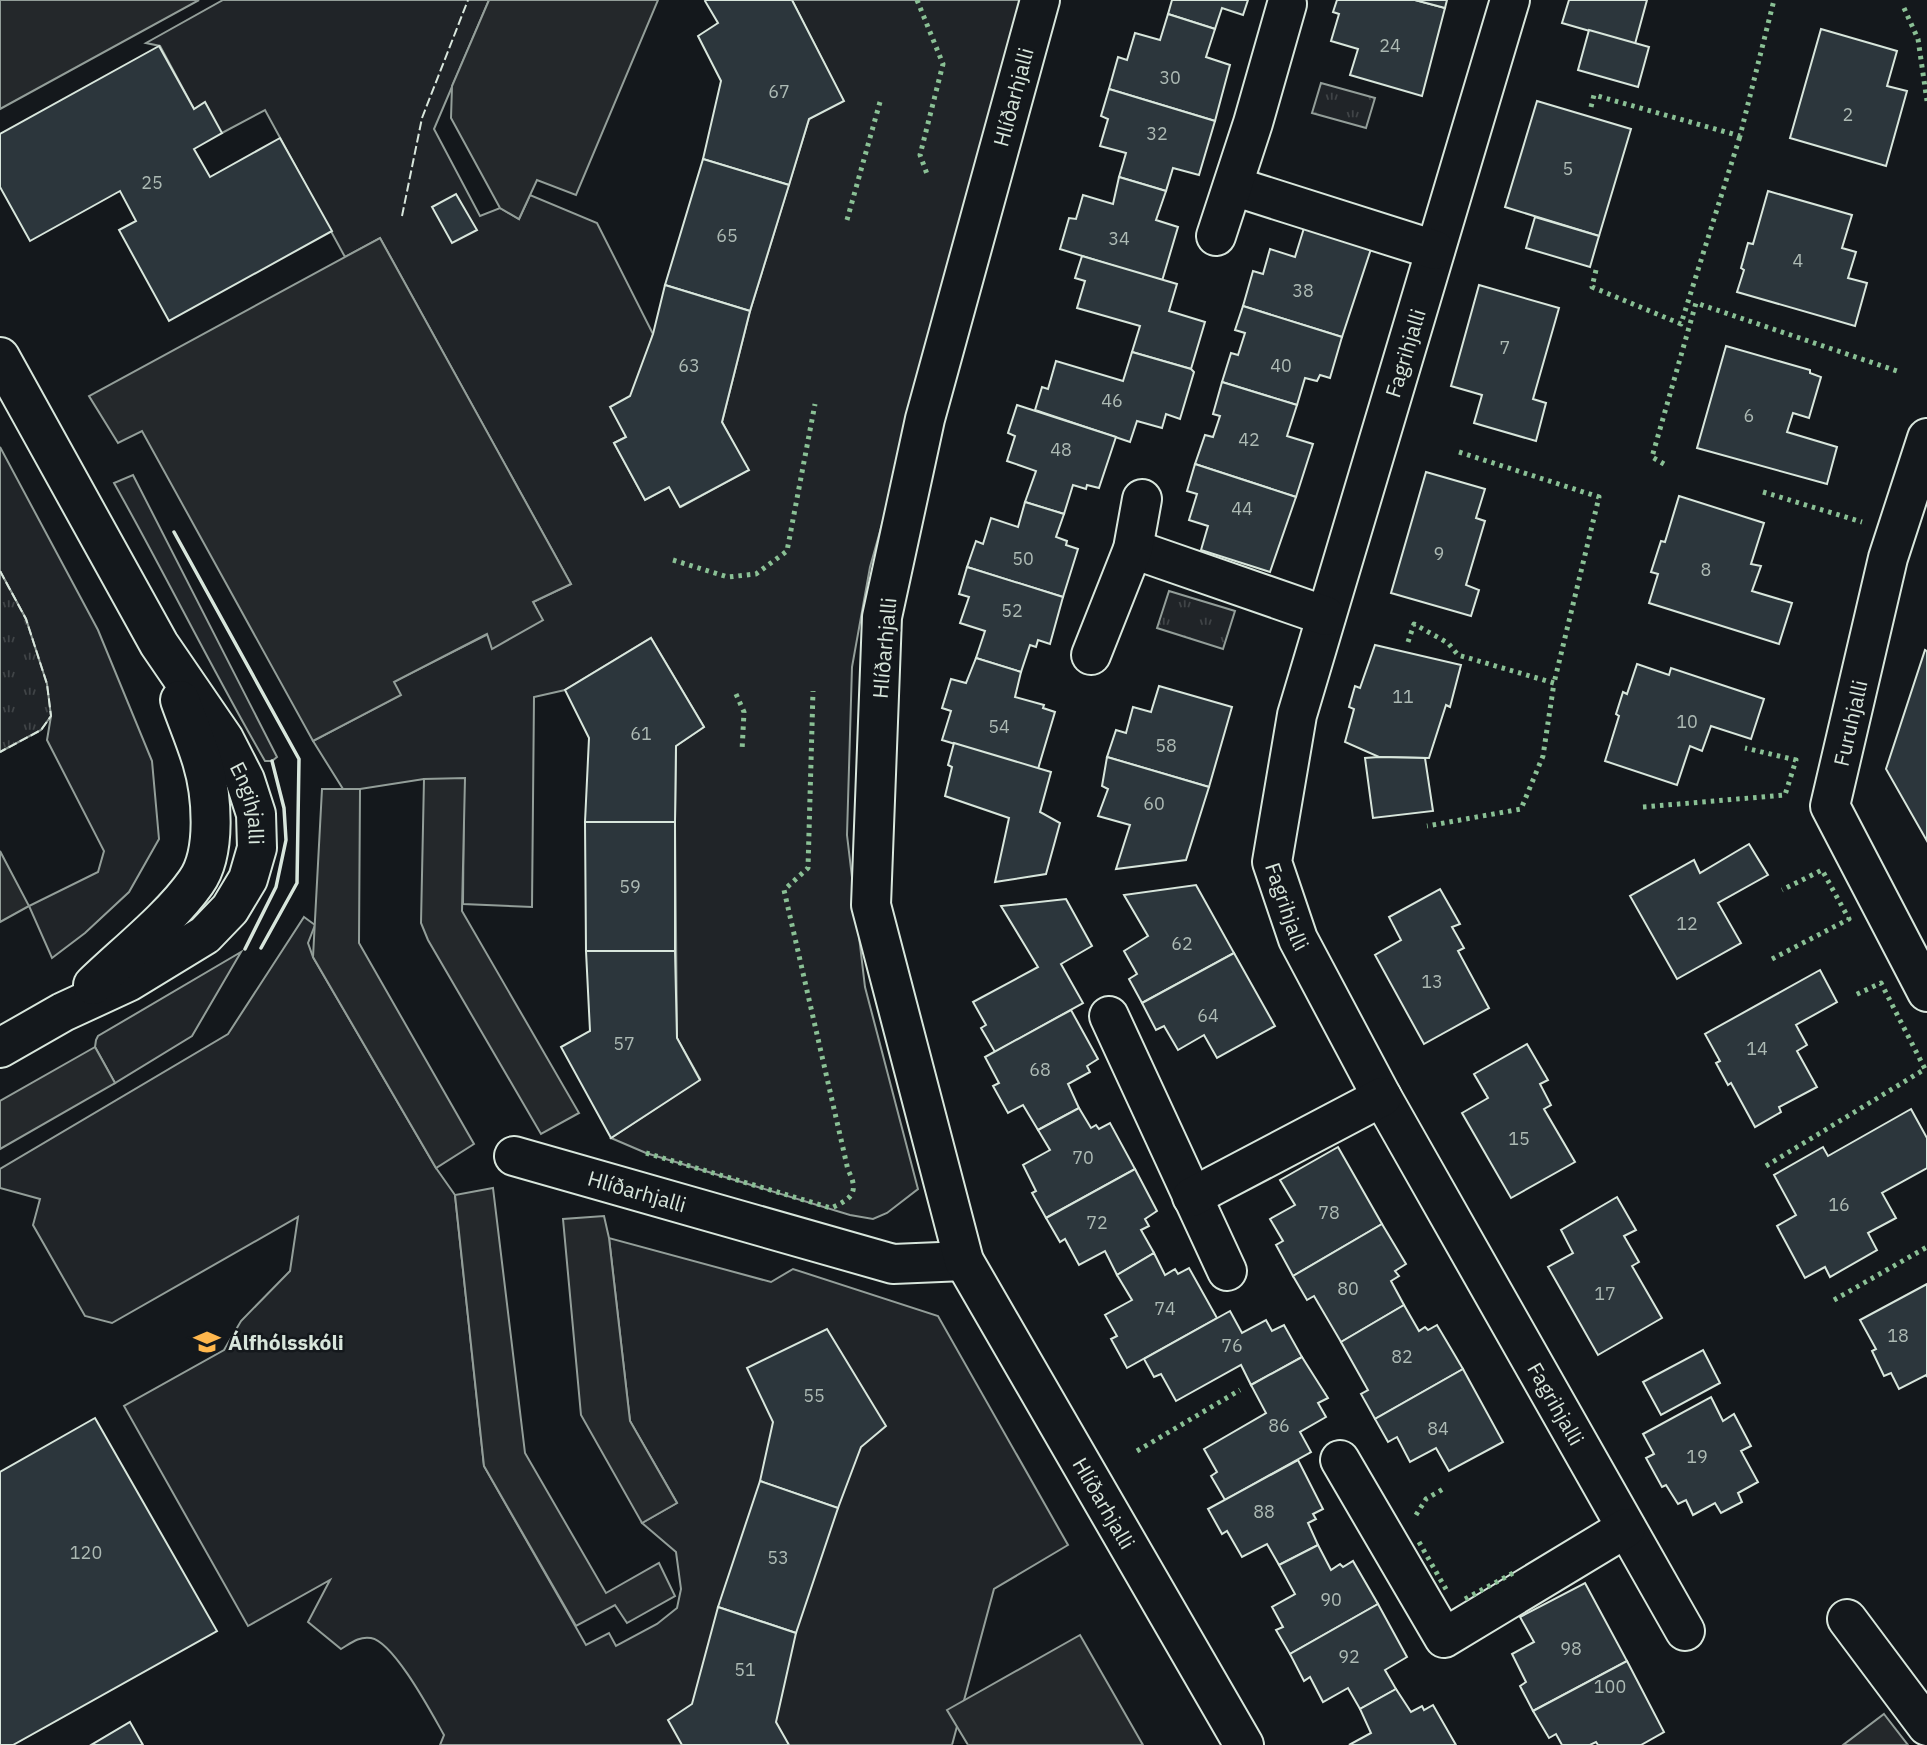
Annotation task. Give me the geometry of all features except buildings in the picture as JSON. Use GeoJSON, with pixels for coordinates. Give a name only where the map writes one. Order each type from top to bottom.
{"type":"FeatureCollection","features":[{"type":"Feature","properties":{"kind":"street","name":"Hlíðarhjalli"},"geometry":{"type":"LineString","coordinates":[[1040,0],[925,419],[882,617],[871,905],[964,1261],[1244,1745]]}},
{"type":"Feature","properties":{"kind":"street","name":"Fagrihjalli"},"geometry":{"type":"LineString","coordinates":[[1510,0],[1297,715],[1272,862],[1298,939],[1382,1097],[1685,1631]]}},
{"type":"Feature","properties":{"kind":"street"},"geometry":{"type":"LineString","coordinates":[[1216,236],[1287,4]]}},
{"type":"Feature","properties":{"kind":"street"},"geometry":{"type":"LineString","coordinates":[[1233,186],[1435,250]]}},
{"type":"Feature","properties":{"kind":"street","name":"Engihjalli"},"geometry":{"type":"LineString","coordinates":[[0,357],[159,644],[224,739],[245,780],[256,814],[257,848],[248,879],[230,909],[205,935],[128,982],[63,1012],[0,1048]]}},
{"type":"Feature","properties":{"kind":"street","name":"Furuhjalli"},"geometry":{"type":"LineString","coordinates":[[1927,438],[1888,558],[1830,806],[1927,992]]}},
{"type":"Feature","properties":{"kind":"street"},"geometry":{"type":"LineString","coordinates":[[1091,655],[1133,549],[1142,499]]}},
{"type":"Feature","properties":{"kind":"street"},"geometry":{"type":"LineString","coordinates":[[1133,549],[1326,617]]}},
{"type":"Feature","properties":{"kind":"street"},"geometry":{"type":"LineString","coordinates":[[1110,1016],[1227,1271]]}},
{"type":"Feature","properties":{"kind":"street"},"geometry":{"type":"LineString","coordinates":[[1192,1197],[1382,1097]]}},
{"type":"Feature","properties":{"kind":"street","name":"Hlíðarhjalli"},"geometry":{"type":"LineString","coordinates":[[514,1156],[893,1264],[964,1261]]}},
{"type":"Feature","properties":{"kind":"street"},"geometry":{"type":"LineString","coordinates":[[1340,1460],[1444,1637],[1626,1528]]}},
{"type":"Feature","properties":{"kind":"street"},"geometry":{"type":"LineString","coordinates":[[1847,1619],[1927,1726]]}},
{"type":"Feature","properties":{"kind":"green space"},"geometry":{"type":"Polygon","coordinates":[[[223,0],[489,0],[434,129],[480,216],[500,208],[519,219],[530,195],[597,223],[653,334],[626,437],[614,443],[645,500],[669,487],[681,507],[748,470],[722,422],[750,311],[809,119],[843,100],[792,0],[1018,0],[1020,3],[1023,23],[870,567],[852,667],[847,835],[865,987],[918,1189],[887,1213],[873,1219],[850,1215],[646,1153],[611,1138],[700,1079],[677,1038],[675,822],[676,746],[704,727],[651,638],[565,690],[534,697],[532,907],[463,904],[464,779],[424,779],[343,789],[313,741],[400,695],[393,682],[488,634],[492,648],[542,620],[533,602],[571,584],[380,238],[345,257],[265,110],[222,133],[194,109],[160,46],[146,43],[223,0]]]}},
{"type":"Feature","properties":{"kind":"green space"},"geometry":{"type":"Polygon","coordinates":[[[1321,83],[1375,98],[1366,128],[1312,113],[1321,83]]]}},
{"type":"Feature","properties":{"kind":"green space"},"geometry":{"type":"Polygon","coordinates":[[[0,447],[98,630],[152,761],[159,839],[129,892],[85,933],[52,958],[29,906],[98,872],[104,851],[47,740],[51,716],[26,619],[0,571],[0,447]]]}},
{"type":"Feature","properties":{"kind":"green space"},"geometry":{"type":"Polygon","coordinates":[[[133,475],[277,757],[272,761],[265,761],[245,727],[114,483],[133,475]]]}},
{"type":"Feature","properties":{"kind":"green space"},"geometry":{"type":"Polygon","coordinates":[[[0,571],[26,619],[47,684],[51,716],[41,730],[0,752],[0,571]]]}},
{"type":"Feature","properties":{"kind":"green space"},"geometry":{"type":"Polygon","coordinates":[[[1169,591],[1235,611],[1223,649],[1157,628],[1169,591]]]}},
{"type":"Feature","properties":{"kind":"green space"},"geometry":{"type":"Polygon","coordinates":[[[304,917],[315,925],[308,943],[313,957],[436,1168],[455,1195],[484,1466],[586,1645],[609,1633],[616,1646],[657,1624],[677,1608],[681,1589],[676,1552],[642,1523],[677,1503],[630,1421],[609,1238],[771,1282],[793,1269],[938,1316],[1068,1545],[994,1589],[952,1745],[440,1745],[444,1735],[422,1696],[401,1665],[380,1642],[363,1638],[341,1649],[308,1622],[330,1580],[248,1626],[124,1406],[224,1350],[241,1321],[290,1271],[298,1217],[112,1323],[85,1316],[33,1225],[40,1199],[0,1188],[0,1169],[228,1034],[304,917]]]}},
{"type":"Feature","properties":{"kind":"green space"},"geometry":{"type":"Polygon","coordinates":[[[241,952],[192,1036],[115,1083],[95,1047],[98,1036],[241,952]]]}},
{"type":"Feature","properties":{"kind":"shaded area"},"geometry":{"type":"Polygon","coordinates":[[[0,0],[199,0],[0,109],[0,0]]]}},
{"type":"Feature","properties":{"kind":"shaded area"},"geometry":{"type":"Polygon","coordinates":[[[489,0],[658,0],[576,195],[537,180],[519,219],[500,208],[451,118],[452,86],[489,0]]]}},
{"type":"Feature","properties":{"kind":"shaded area"},"geometry":{"type":"Polygon","coordinates":[[[380,238],[571,584],[533,602],[543,620],[492,649],[487,634],[394,682],[401,695],[313,741],[142,431],[118,443],[89,396],[380,238]]]}},
{"type":"Feature","properties":{"kind":"shaded area"},"geometry":{"type":"Polygon","coordinates":[[[465,778],[462,911],[579,1113],[541,1134],[428,940],[421,923],[424,779],[465,778]]]}},
{"type":"Feature","properties":{"kind":"shaded area"},"geometry":{"type":"Polygon","coordinates":[[[322,789],[360,789],[359,943],[474,1144],[436,1168],[313,957],[322,789]]]}},
{"type":"Feature","properties":{"kind":"shaded area"},"geometry":{"type":"Polygon","coordinates":[[[0,851],[29,906],[0,922],[0,851]]]}},
{"type":"Feature","properties":{"kind":"shaded area"},"geometry":{"type":"Polygon","coordinates":[[[95,1047],[115,1083],[0,1149],[0,1101],[95,1047]]]}},
{"type":"Feature","properties":{"kind":"shaded area"},"geometry":{"type":"Polygon","coordinates":[[[493,1188],[525,1453],[606,1593],[659,1563],[675,1596],[627,1623],[615,1605],[576,1626],[484,1466],[455,1195],[493,1188]]]}},
{"type":"Feature","properties":{"kind":"shaded area"},"geometry":{"type":"Polygon","coordinates":[[[604,1216],[609,1238],[630,1421],[677,1503],[642,1523],[581,1415],[563,1219],[604,1216]]]}},
{"type":"Feature","properties":{"kind":"shaded area"},"geometry":{"type":"Polygon","coordinates":[[[1080,1635],[1143,1745],[968,1745],[947,1710],[1080,1635]]]}},
{"type":"Feature","properties":{"kind":"shaded area"},"geometry":{"type":"Polygon","coordinates":[[[1884,1714],[1908,1745],[1843,1745],[1884,1714]]]}},
{"type":"Feature","properties":{"kind":"hedge"},"geometry":{"type":"LineString","coordinates":[[917,0],[943,64],[920,155],[927,174]]}},
{"type":"Feature","properties":{"kind":"hedge"},"geometry":{"type":"LineString","coordinates":[[1591,107],[1594,95],[1740,136],[1774,0]]}},
{"type":"Feature","properties":{"kind":"hedge"},"geometry":{"type":"LineString","coordinates":[[1904,8],[1918,39],[1927,101]]}},
{"type":"Feature","properties":{"kind":"hedge"},"geometry":{"type":"LineString","coordinates":[[847,220],[880,102]]}},
{"type":"Feature","properties":{"kind":"hedge"},"geometry":{"type":"LineString","coordinates":[[1596,270],[1592,287],[1681,324],[1740,136]]}},
{"type":"Feature","properties":{"kind":"hedge"},"geometry":{"type":"LineString","coordinates":[[1664,464],[1652,457],[1696,303],[1900,372]]}},
{"type":"Feature","properties":{"kind":"hedge"},"geometry":{"type":"LineString","coordinates":[[673,560],[728,577],[756,574],[787,551],[815,404]]}},
{"type":"Feature","properties":{"kind":"hedge"},"geometry":{"type":"LineString","coordinates":[[1459,452],[1599,497],[1554,683]]}},
{"type":"Feature","properties":{"kind":"hedge"},"geometry":{"type":"LineString","coordinates":[[1763,492],[1862,522]]}},
{"type":"Feature","properties":{"kind":"hedge"},"geometry":{"type":"LineString","coordinates":[[1408,642],[1414,624],[1448,643],[1458,655],[1554,683],[1543,756],[1521,809],[1427,826]]}},
{"type":"Feature","properties":{"kind":"hedge"},"geometry":{"type":"LineString","coordinates":[[646,1153],[831,1208],[844,1202],[852,1194],[852,1178],[784,890],[808,868],[813,691]]}},
{"type":"Feature","properties":{"kind":"hedge"},"geometry":{"type":"LineString","coordinates":[[736,694],[744,712],[742,751]]}},
{"type":"Feature","properties":{"kind":"hedge"},"geometry":{"type":"LineString","coordinates":[[1643,807],[1785,795],[1796,760],[1745,748]]}},
{"type":"Feature","properties":{"kind":"hedge"},"geometry":{"type":"LineString","coordinates":[[1772,959],[1849,919],[1822,870],[1782,890]]}},
{"type":"Feature","properties":{"kind":"hedge"},"geometry":{"type":"LineString","coordinates":[[1766,1166],[1925,1069],[1881,983],[1853,996]]}},
{"type":"Feature","properties":{"kind":"hedge"},"geometry":{"type":"LineString","coordinates":[[1834,1300],[1927,1247]]}},
{"type":"Feature","properties":{"kind":"hedge"},"geometry":{"type":"LineString","coordinates":[[1137,1451],[1240,1390]]}},
{"type":"Feature","properties":{"kind":"hedge"},"geometry":{"type":"LineString","coordinates":[[1416,1515],[1426,1499],[1443,1489]]}},
{"type":"Feature","properties":{"kind":"hedge"},"geometry":{"type":"LineString","coordinates":[[1419,1542],[1447,1591]]}},
{"type":"Feature","properties":{"kind":"hedge"},"geometry":{"type":"LineString","coordinates":[[1465,1599],[1515,1572]]}},
{"type":"Feature","properties":{"kind":"fence"},"geometry":{"type":"LineString","coordinates":[[402,216],[422,118],[468,0]]}},
{"type":"Feature","properties":{"kind":"fence"},"geometry":{"type":"LineString","coordinates":[[0,571],[26,619],[47,684],[51,716],[41,730],[0,752]]}},
{"type":"Feature","properties":{"kind":"wall"},"geometry":{"type":"LineString","coordinates":[[174,532],[299,759],[297,883],[261,948]]}},
{"type":"Feature","properties":{"kind":"wall"},"geometry":{"type":"LineString","coordinates":[[245,949],[276,887],[286,840],[284,808],[272,761]]}},
{"type":"Feature","properties":{"kind":"place","name":"Álfhólsskóli"},"geometry":{"type":"Point","coordinates":[207,1342]}}]}
